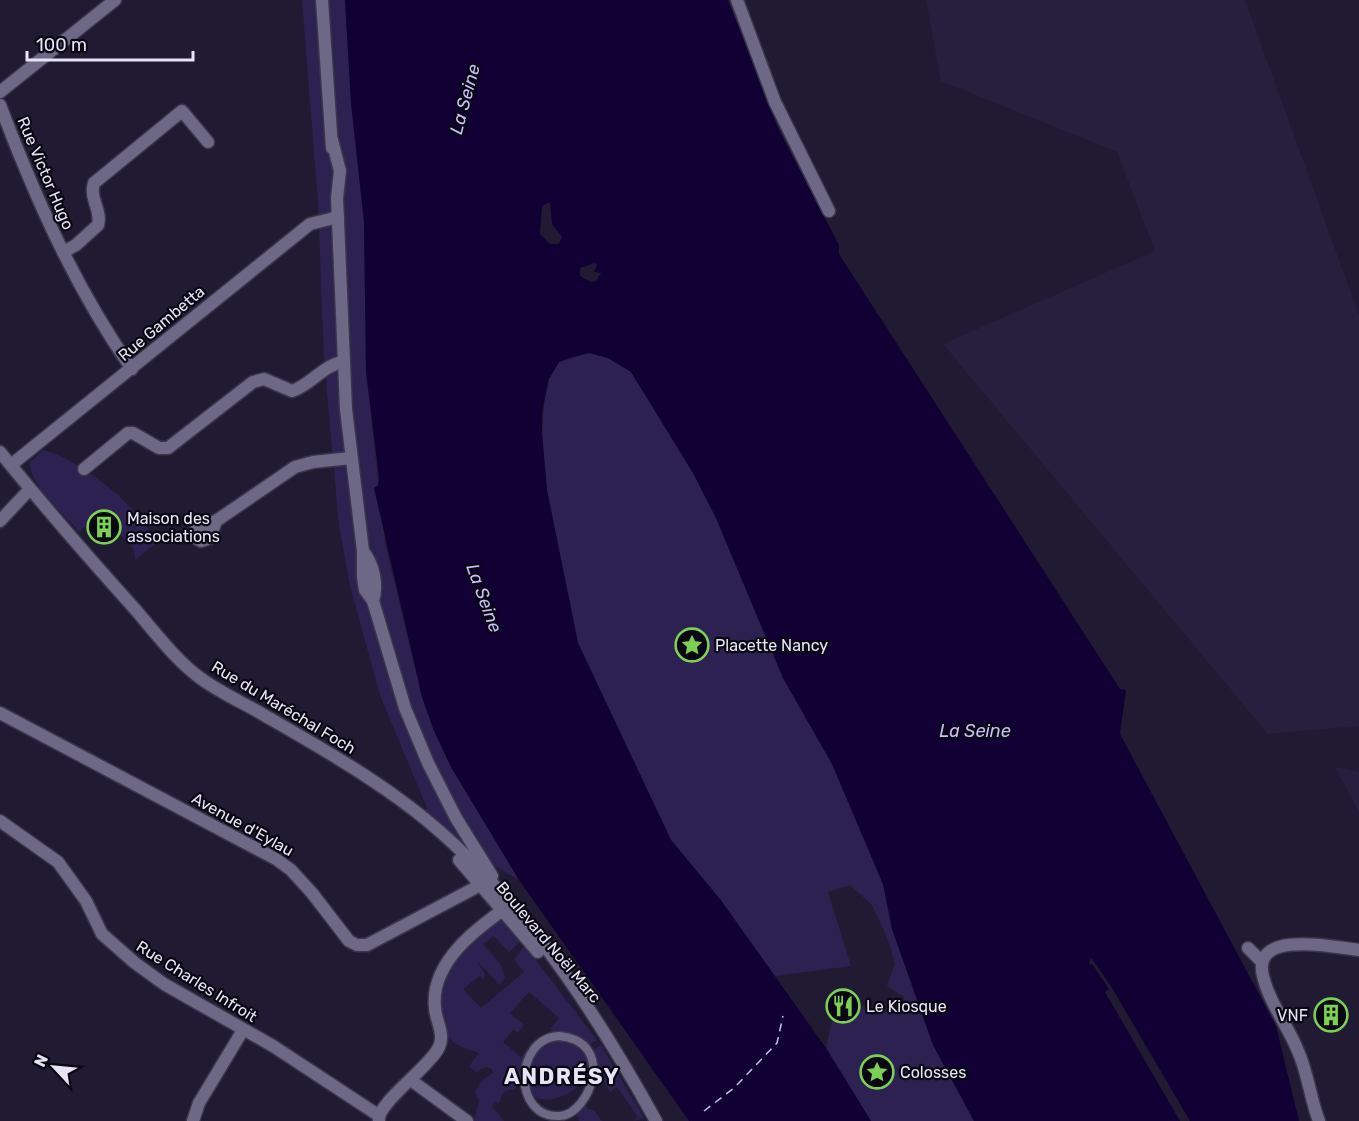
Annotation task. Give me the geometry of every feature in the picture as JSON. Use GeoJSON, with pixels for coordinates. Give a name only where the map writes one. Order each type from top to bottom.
{"type":"FeatureCollection","features":[{"type":"Feature","properties":{"kind":"street"},"geometry":{"type":"LineString","coordinates":[[0,92],[115,0]]}},
{"type":"Feature","properties":{"kind":"street"},"geometry":{"type":"LineString","coordinates":[[322,0],[332,140],[332,182],[338,198],[343,362],[365,590],[373,601],[398,687],[417,736],[443,797],[473,857],[486,877]]}},
{"type":"Feature","properties":{"kind":"street"},"geometry":{"type":"LineString","coordinates":[[737,0],[775,102],[829,210]]}},
{"type":"Feature","properties":{"kind":"street","name":"Rue Victor Hugo"},"geometry":{"type":"LineString","coordinates":[[0,105],[40,205],[63,252],[132,369]]}},
{"type":"Feature","properties":{"kind":"street","name":"Rue Victor Hugo"},"geometry":{"type":"LineString","coordinates":[[63,252],[76,245],[98,225],[99,215],[92,195],[94,183],[182,111],[208,142]]}},
{"type":"Feature","properties":{"kind":"street","name":"Rue Gambetta"},"geometry":{"type":"LineString","coordinates":[[11,465],[310,224],[338,217]]}},
{"type":"Feature","properties":{"kind":"street"},"geometry":{"type":"LineString","coordinates":[[84,469],[128,434],[133,433],[159,448],[168,448],[253,382],[264,379],[292,391],[304,386],[331,366],[343,362]]}},
{"type":"Feature","properties":{"kind":"street","name":"Rue du Maréchal Foch"},"geometry":{"type":"LineString","coordinates":[[0,452],[181,661],[203,680],[330,753],[398,798],[473,857]]}},
{"type":"Feature","properties":{"kind":"street"},"geometry":{"type":"LineString","coordinates":[[216,521],[295,467],[313,462],[351,458]]}},
{"type":"Feature","properties":{"kind":"street"},"geometry":{"type":"LineString","coordinates":[[0,521],[30,489]]}},
{"type":"Feature","properties":{"kind":"street","name":"Avenue d'Eylau"},"geometry":{"type":"LineString","coordinates":[[0,713],[276,859],[291,870],[349,941],[357,945],[367,945],[486,877]]}},
{"type":"Feature","properties":{"kind":"street","name":"Rue du Maréchal Foch"},"geometry":{"type":"LineString","coordinates":[[420,816],[486,877]]}},
{"type":"Feature","properties":{"kind":"street","name":"Rue Charles Infroit"},"geometry":{"type":"LineString","coordinates":[[0,821],[58,862],[86,901],[96,924],[114,946],[165,984],[243,1030],[378,1118]]}},
{"type":"Feature","properties":{"kind":"street","name":"Boulevard Noël Marc"},"geometry":{"type":"LineString","coordinates":[[486,877],[506,908],[594,1020],[631,1075],[656,1121]]}},
{"type":"Feature","properties":{"kind":"street"},"geometry":{"type":"LineString","coordinates":[[378,1118],[385,1103],[412,1081],[441,1043],[435,1008],[437,984],[453,953],[506,908]]}},
{"type":"Feature","properties":{"kind":"street"},"geometry":{"type":"LineString","coordinates":[[1264,958],[1286,944],[1359,950]]}},
{"type":"Feature","properties":{"kind":"street"},"geometry":{"type":"LineString","coordinates":[[1248,948],[1264,958]]}},
{"type":"Feature","properties":{"kind":"street"},"geometry":{"type":"LineString","coordinates":[[1264,958],[1263,978],[1299,1052],[1319,1121]]}},
{"type":"Feature","properties":{"kind":"street"},"geometry":{"type":"LineString","coordinates":[[193,1121],[199,1103],[243,1030]]}},
{"type":"Feature","properties":{"kind":"street"},"geometry":{"type":"LineString","coordinates":[[559,1036],[574,1039],[586,1049],[594,1065],[594,1072],[582,1100],[564,1115],[550,1114],[540,1110],[527,1094],[523,1080],[525,1067],[536,1046],[544,1039],[559,1036]]}},
{"type":"Feature","properties":{"kind":"street"},"geometry":{"type":"LineString","coordinates":[[412,1081],[467,1121]]}},
{"type":"Feature","properties":{"kind":"shaded area"},"geometry":{"type":"Polygon","coordinates":[[[302,0],[345,0],[351,103],[364,222],[366,371],[385,543],[422,697],[434,731],[451,767],[519,880],[463,848],[424,812],[427,808],[380,695],[350,586],[339,525],[324,359],[318,202],[302,0]]]}},
{"type":"Feature","properties":{"kind":"shaded area"},"geometry":{"type":"Polygon","coordinates":[[[926,0],[1245,0],[1359,315],[1359,726],[1268,734],[943,344],[1155,251],[1117,152],[941,81],[926,0]]]}},
{"type":"Feature","properties":{"kind":"shaded area"},"geometry":{"type":"Polygon","coordinates":[[[589,353],[608,358],[631,372],[693,473],[716,518],[783,678],[832,764],[883,884],[892,929],[933,1045],[974,1121],[871,1121],[826,1048],[832,1020],[863,1006],[876,1013],[906,1010],[904,997],[887,986],[895,964],[889,942],[872,905],[850,885],[828,892],[851,966],[775,976],[720,899],[671,840],[578,643],[547,490],[542,434],[545,393],[549,379],[559,362],[589,353]]]}},
{"type":"Feature","properties":{"kind":"shaded area"},"geometry":{"type":"Polygon","coordinates":[[[43,450],[74,463],[108,487],[138,515],[156,543],[135,560],[134,549],[99,513],[79,532],[42,491],[32,473],[29,463],[43,450]]]}},
{"type":"Feature","properties":{"kind":"shaded area"},"geometry":{"type":"Polygon","coordinates":[[[1335,767],[1359,772],[1359,812],[1335,767]]]}},
{"type":"Feature","properties":{"kind":"shaded area"},"geometry":{"type":"Polygon","coordinates":[[[498,920],[503,920],[521,941],[509,952],[494,936],[483,944],[501,965],[505,978],[500,985],[477,961],[485,974],[484,980],[480,976],[463,989],[481,1008],[524,972],[514,959],[525,946],[597,1040],[587,1046],[552,1031],[551,1028],[559,1018],[529,992],[510,1013],[524,1025],[518,1032],[513,1030],[503,1042],[521,1057],[532,1043],[535,1045],[519,1084],[514,1089],[505,1091],[498,1104],[496,1102],[492,1106],[504,1121],[474,1121],[479,1101],[475,1092],[481,1081],[493,1073],[492,1069],[486,1067],[476,1072],[469,1066],[479,1053],[460,1046],[449,1038],[441,1003],[443,988],[455,962],[498,920]]]}},
{"type":"Feature","properties":{"kind":"shaded area"},"geometry":{"type":"Polygon","coordinates":[[[558,1039],[581,1048],[590,1060],[589,1073],[581,1084],[568,1094],[553,1099],[539,1099],[529,1092],[528,1066],[542,1047],[558,1039]]]}},
{"type":"Feature","properties":{"kind":"shaded area"},"geometry":{"type":"Polygon","coordinates":[[[601,1045],[644,1118],[633,1121],[638,1117],[617,1087],[610,1092],[598,1073],[595,1057],[591,1051],[601,1045]]]}},
{"type":"Feature","properties":{"kind":"shaded area"},"geometry":{"type":"Polygon","coordinates":[[[583,1101],[588,1109],[595,1111],[602,1121],[579,1121],[574,1109],[583,1101]]]}},
{"type":"Feature","properties":{"kind":"water","name":"La Seine"},"geometry":{"type":"Polygon","coordinates":[[[345,0],[728,0],[779,130],[839,245],[839,254],[1120,689],[1126,690],[1120,734],[1276,1026],[1299,1121],[1190,1121],[1112,988],[1091,957],[1089,964],[1093,965],[1109,989],[1105,992],[1180,1121],[974,1121],[933,1045],[892,929],[883,884],[832,764],[783,678],[716,518],[693,473],[631,372],[608,358],[589,353],[559,362],[549,379],[542,412],[547,490],[578,643],[671,840],[720,899],[826,1048],[871,1121],[689,1121],[519,880],[451,767],[434,731],[422,697],[374,488],[378,485],[379,477],[366,371],[364,222],[351,103],[345,0]],[[550,202],[542,206],[540,234],[550,244],[559,244],[562,237],[552,224],[550,202]],[[595,263],[580,268],[580,276],[591,282],[596,281],[601,273],[594,272],[597,265],[595,263]]]}},
{"type":"Feature","properties":{"kind":"ferry route"},"geometry":{"type":"LineString","coordinates":[[704,1111],[734,1088],[777,1043],[783,1016]]}},
{"type":"Feature","properties":{"kind":"place","name":"Maison des associations"},"geometry":{"type":"Point","coordinates":[104,527]}},
{"type":"Feature","properties":{"kind":"place","name":"Placette Nancy"},"geometry":{"type":"Point","coordinates":[692,645]}},
{"type":"Feature","properties":{"kind":"place","name":"Le Kiosque"},"geometry":{"type":"Point","coordinates":[843,1006]}},
{"type":"Feature","properties":{"kind":"place","name":"VNF"},"geometry":{"type":"Point","coordinates":[1331,1015]}},
{"type":"Feature","properties":{"kind":"place","name":"Colosses"},"geometry":{"type":"Point","coordinates":[877,1072]}},
{"type":"Feature","properties":{"kind":"district","name":"ANDRÉSY"},"geometry":{"type":"Point","coordinates":[562,1076]}}]}
